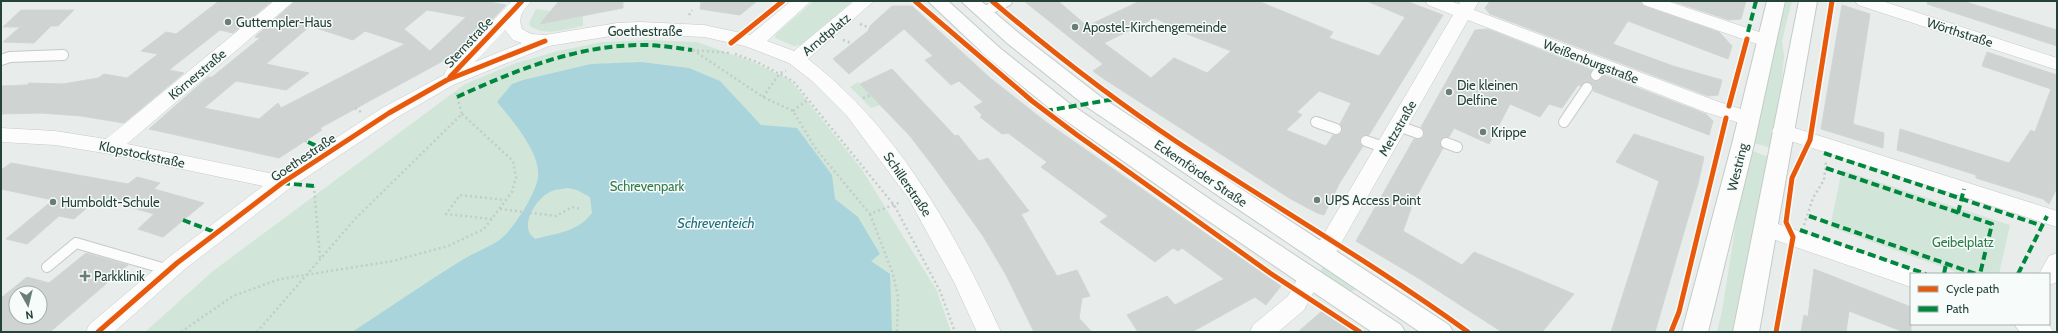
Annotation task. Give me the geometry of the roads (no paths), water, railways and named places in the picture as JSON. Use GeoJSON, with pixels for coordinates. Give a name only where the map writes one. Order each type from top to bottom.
{"type":"FeatureCollection","features":[{"type":"Feature","properties":{"kind":"main road","name":"Eckernförder Straße"},"geometry":{"type":"LineString","coordinates":[[937,1],[994,53],[1062,108],[1309,278],[1392,332]]}},
{"type":"Feature","properties":{"kind":"main road","name":"Westring"},"geometry":{"type":"LineString","coordinates":[[1695,332],[1749,119],[1776,1]]}},
{"type":"Feature","properties":{"kind":"main road"},"geometry":{"type":"LineString","coordinates":[[1746,332],[1766,228],[1782,131],[1808,1]]}},
{"type":"Feature","properties":{"kind":"main road","name":"Eckernförder Straße"},"geometry":{"type":"LineString","coordinates":[[977,7],[1058,75],[1094,102],[1327,247],[1440,332]]}},
{"type":"Feature","properties":{"kind":"street","name":"Körnerstraße"},"geometry":{"type":"LineString","coordinates":[[110,147],[285,1]]}},
{"type":"Feature","properties":{"kind":"street"},"geometry":{"type":"LineString","coordinates":[[754,42],[802,1]]}},
{"type":"Feature","properties":{"kind":"street","name":"Arndtplatz"},"geometry":{"type":"LineString","coordinates":[[754,42],[796,59],[865,1]]}},
{"type":"Feature","properties":{"kind":"street","name":"Weißenburgstraße"},"geometry":{"type":"LineString","coordinates":[[1434,1],[1467,7],[1600,70],[1749,119]]}},
{"type":"Feature","properties":{"kind":"street"},"geometry":{"type":"LineString","coordinates":[[1650,1],[1767,41]]}},
{"type":"Feature","properties":{"kind":"street","name":"Wörthstraße"},"geometry":{"type":"LineString","coordinates":[[1864,1],[2057,64]]}},
{"type":"Feature","properties":{"kind":"street","name":"Sternstraße"},"geometry":{"type":"LineString","coordinates":[[516,7],[510,24],[517,34],[529,40],[545,41]]}},
{"type":"Feature","properties":{"kind":"street","name":"Sternstraße"},"geometry":{"type":"LineString","coordinates":[[447,80],[516,7]]}},
{"type":"Feature","properties":{"kind":"street","name":"Metzstraße"},"geometry":{"type":"LineString","coordinates":[[1327,247],[1467,7]]}},
{"type":"Feature","properties":{"kind":"street","name":"Goethestraße"},"geometry":{"type":"LineString","coordinates":[[98,332],[169,270],[282,183],[389,113],[447,80],[545,41],[610,30],[640,28],[704,31],[754,42]]}},
{"type":"Feature","properties":{"kind":"street","name":"Schillerstraße"},"geometry":{"type":"LineString","coordinates":[[796,59],[819,77],[854,111],[899,169],[938,228],[966,282],[989,332]]}},
{"type":"Feature","properties":{"kind":"street"},"geometry":{"type":"LineString","coordinates":[[1782,131],[2057,219]]}},
{"type":"Feature","properties":{"kind":"street","name":"Klopstockstraße"},"geometry":{"type":"LineString","coordinates":[[1,135],[55,138],[110,147],[282,183]]}},
{"type":"Feature","properties":{"kind":"street"},"geometry":{"type":"LineString","coordinates":[[1766,228],[1910,278]]}},
{"type":"Feature","properties":{"kind":"street"},"geometry":{"type":"LineString","coordinates":[[2050,274],[2057,262]]}},
{"type":"Feature","properties":{"kind":"street"},"geometry":{"type":"LineString","coordinates":[[1262,332],[1296,303],[1309,278]]}},
{"type":"Feature","properties":{"kind":"street"},"geometry":{"type":"LineString","coordinates":[[2028,325],[2042,332]]}},
{"type":"Feature","properties":{"kind":"lane"},"geometry":{"type":"LineString","coordinates":[[977,7],[1007,1]]}},
{"type":"Feature","properties":{"kind":"lane"},"geometry":{"type":"LineString","coordinates":[[1,60],[10,57],[63,55]]}},
{"type":"Feature","properties":{"kind":"lane"},"geometry":{"type":"LineString","coordinates":[[1564,122],[1587,88]]}},
{"type":"Feature","properties":{"kind":"lane"},"geometry":{"type":"LineString","coordinates":[[1316,122],[1336,129]]}},
{"type":"Feature","properties":{"kind":"lane"},"geometry":{"type":"LineString","coordinates":[[1398,126],[1418,133]]}},
{"type":"Feature","properties":{"kind":"lane"},"geometry":{"type":"LineString","coordinates":[[1366,141],[1386,148]]}},
{"type":"Feature","properties":{"kind":"lane"},"geometry":{"type":"LineString","coordinates":[[1446,143],[1457,147]]}},
{"type":"Feature","properties":{"kind":"lane"},"geometry":{"type":"LineString","coordinates":[[47,267],[76,243],[169,270]]}},
{"type":"Feature","properties":{"kind":"water","name":"Schreventeich"},"geometry":{"type":"Polygon","coordinates":[[[641,62],[689,68],[720,81],[761,125],[797,128],[832,175],[835,199],[858,217],[880,254],[871,261],[890,274],[892,332],[352,332],[450,268],[498,241],[510,230],[533,193],[538,177],[538,168],[535,158],[524,137],[497,102],[512,84],[591,64],[641,62]],[[568,188],[554,190],[542,197],[531,214],[528,226],[529,232],[535,239],[574,228],[592,213],[590,197],[577,190],[568,188]]]}},
{"type":"Feature","properties":{"kind":"place","name":"Guttempler-Haus"},"geometry":{"type":"Point","coordinates":[228,22]}},
{"type":"Feature","properties":{"kind":"place","name":"Apostel-Kirchengemeinde"},"geometry":{"type":"Point","coordinates":[1075,27]}},
{"type":"Feature","properties":{"kind":"place","name":"Die kleinen Delfine"},"geometry":{"type":"Point","coordinates":[1449,92]}},
{"type":"Feature","properties":{"kind":"place","name":"Krippe"},"geometry":{"type":"Point","coordinates":[1483,132]}},
{"type":"Feature","properties":{"kind":"place","name":"UPS Access Point"},"geometry":{"type":"Point","coordinates":[1317,200]}},
{"type":"Feature","properties":{"kind":"place","name":"Humboldt-Schule"},"geometry":{"type":"Point","coordinates":[53,202]}},
{"type":"Feature","properties":{"kind":"place","name":"Parkklinik"},"geometry":{"type":"Point","coordinates":[85,276]}},
{"type":"Feature","properties":{"kind":"park label","name":"Schrevenpark"},"geometry":{"type":"Point","coordinates":[647,186]}},
{"type":"Feature","properties":{"kind":"park label","name":"Geibelplatz"},"geometry":{"type":"Point","coordinates":[1963,242]}}]}
